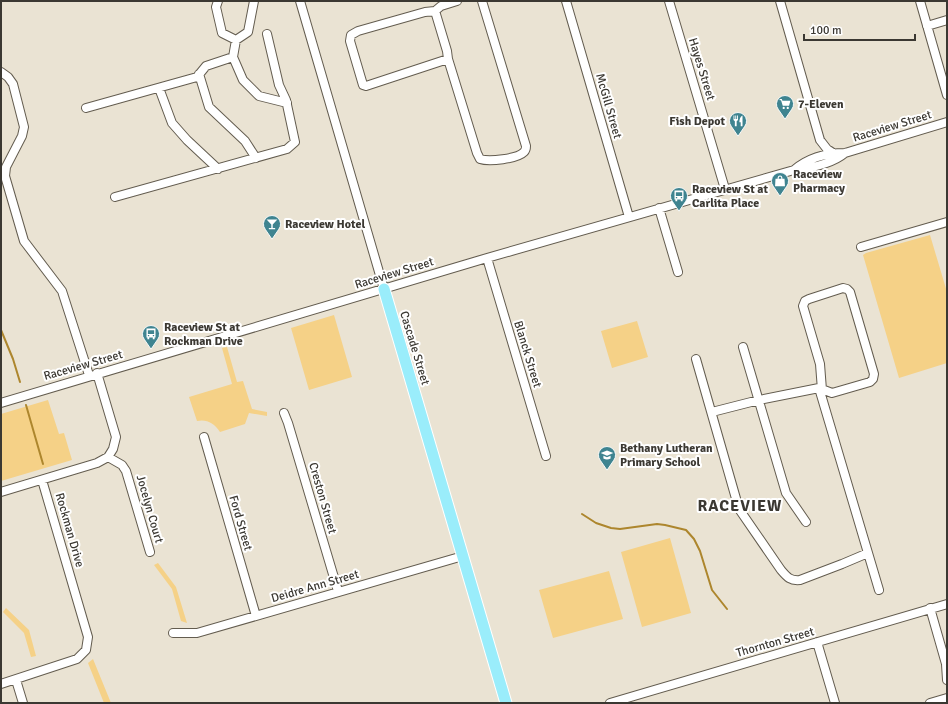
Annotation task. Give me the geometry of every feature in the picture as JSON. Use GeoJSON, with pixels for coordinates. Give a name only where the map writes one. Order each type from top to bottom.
{"type":"FeatureCollection","features":[{"type":"Feature","properties":{"kind":"main road","name":"Cascade Street"},"geometry":{"type":"LineString","coordinates":[[384,289],[506,703]]}},
{"type":"Feature","properties":{"kind":"street"},"geometry":{"type":"LineString","coordinates":[[218,1],[216,8],[222,33],[236,40]]}},
{"type":"Feature","properties":{"kind":"street"},"geometry":{"type":"LineString","coordinates":[[254,1],[248,32],[236,40],[233,57],[243,80],[259,96],[287,103]]}},
{"type":"Feature","properties":{"kind":"street","name":"Cascade Street"},"geometry":{"type":"LineString","coordinates":[[300,1],[384,289]]}},
{"type":"Feature","properties":{"kind":"street"},"geometry":{"type":"LineString","coordinates":[[448,59],[366,86],[363,85],[350,41],[350,35],[358,31],[425,12],[435,11],[441,6],[457,1]]}},
{"type":"Feature","properties":{"kind":"street"},"geometry":{"type":"LineString","coordinates":[[435,11],[477,153],[480,159],[486,161],[502,160],[522,154],[525,151],[526,146],[482,1]]}},
{"type":"Feature","properties":{"kind":"street","name":"McGill Street"},"geometry":{"type":"LineString","coordinates":[[566,1],[629,217]]}},
{"type":"Feature","properties":{"kind":"street","name":"Hayes Street"},"geometry":{"type":"LineString","coordinates":[[669,1],[725,189]]}},
{"type":"Feature","properties":{"kind":"street"},"geometry":{"type":"LineString","coordinates":[[780,1],[820,140],[827,149],[833,153]]}},
{"type":"Feature","properties":{"kind":"street"},"geometry":{"type":"LineString","coordinates":[[920,1],[947,95]]}},
{"type":"Feature","properties":{"kind":"street"},"geometry":{"type":"LineString","coordinates":[[927,26],[947,20]]}},
{"type":"Feature","properties":{"kind":"street"},"geometry":{"type":"LineString","coordinates":[[115,197],[287,149],[295,142],[287,103],[279,84],[267,34]]}},
{"type":"Feature","properties":{"kind":"street"},"geometry":{"type":"LineString","coordinates":[[86,108],[197,77],[206,66],[233,57]]}},
{"type":"Feature","properties":{"kind":"street"},"geometry":{"type":"LineString","coordinates":[[1,72],[8,77],[13,84],[24,127],[22,136],[6,167],[5,176],[24,241],[62,291],[93,374],[116,437],[113,449],[108,457]]}},
{"type":"Feature","properties":{"kind":"street"},"geometry":{"type":"LineString","coordinates":[[200,74],[209,107],[245,141],[256,158]]}},
{"type":"Feature","properties":{"kind":"street"},"geometry":{"type":"LineString","coordinates":[[159,88],[172,123],[187,140],[218,169]]}},
{"type":"Feature","properties":{"kind":"street","name":"Raceview Street"},"geometry":{"type":"LineString","coordinates":[[794,170],[803,162],[833,153],[845,153],[947,122]]}},
{"type":"Feature","properties":{"kind":"street"},"geometry":{"type":"LineString","coordinates":[[816,158],[820,140]]}},
{"type":"Feature","properties":{"kind":"street","name":"Raceview Street"},"geometry":{"type":"LineString","coordinates":[[1,403],[93,374],[486,258],[725,189],[794,170],[805,169],[838,159],[845,153]]}},
{"type":"Feature","properties":{"kind":"street"},"geometry":{"type":"LineString","coordinates":[[659,208],[678,272]]}},
{"type":"Feature","properties":{"kind":"street"},"geometry":{"type":"LineString","coordinates":[[861,247],[947,222]]}},
{"type":"Feature","properties":{"kind":"street","name":"Blanck Street"},"geometry":{"type":"LineString","coordinates":[[486,258],[546,456]]}},
{"type":"Feature","properties":{"kind":"street"},"geometry":{"type":"LineString","coordinates":[[712,412],[759,400],[821,389],[832,393],[870,382],[873,379],[874,374],[850,292],[843,288],[809,299],[803,306],[820,364],[821,389],[879,590]]}},
{"type":"Feature","properties":{"kind":"street"},"geometry":{"type":"LineString","coordinates":[[743,347],[786,493],[806,522]]}},
{"type":"Feature","properties":{"kind":"street"},"geometry":{"type":"LineString","coordinates":[[696,359],[739,509],[788,579],[793,581],[800,580],[868,553]]}},
{"type":"Feature","properties":{"kind":"street","name":"Creston Street"},"geometry":{"type":"LineString","coordinates":[[284,413],[338,591]]}},
{"type":"Feature","properties":{"kind":"street","name":"Ford Street"},"geometry":{"type":"LineString","coordinates":[[204,437],[256,616]]}},
{"type":"Feature","properties":{"kind":"street","name":"Rockman Drive"},"geometry":{"type":"LineString","coordinates":[[1,684],[77,659],[86,650],[88,637],[42,480],[97,463],[108,457]]}},
{"type":"Feature","properties":{"kind":"street","name":"Jocelyn Court"},"geometry":{"type":"LineString","coordinates":[[108,457],[122,465],[126,471],[150,552]]}},
{"type":"Feature","properties":{"kind":"street"},"geometry":{"type":"LineString","coordinates":[[1,492],[42,480]]}},
{"type":"Feature","properties":{"kind":"street","name":"Deidre Ann Street"},"geometry":{"type":"LineString","coordinates":[[173,633],[197,633],[463,556]]}},
{"type":"Feature","properties":{"kind":"street","name":"Thornton Street"},"geometry":{"type":"LineString","coordinates":[[610,703],[947,604]]}},
{"type":"Feature","properties":{"kind":"street"},"geometry":{"type":"LineString","coordinates":[[930,608],[946,664],[947,680]]}},
{"type":"Feature","properties":{"kind":"street"},"geometry":{"type":"LineString","coordinates":[[817,642],[835,703]]}},
{"type":"Feature","properties":{"kind":"street"},"geometry":{"type":"LineString","coordinates":[[16,680],[22,703]]}},
{"type":"Feature","properties":{"kind":"street"},"geometry":{"type":"LineString","coordinates":[[930,703],[947,698]]}},
{"type":"Feature","properties":{"kind":"shaded area"},"geometry":{"type":"Polygon","coordinates":[[[930,235],[947,292],[947,363],[899,378],[863,255],[930,235]]]}},
{"type":"Feature","properties":{"kind":"shaded area"},"geometry":{"type":"Polygon","coordinates":[[[334,315],[352,377],[309,390],[291,328],[334,315]]]}},
{"type":"Feature","properties":{"kind":"shaded area"},"geometry":{"type":"Polygon","coordinates":[[[637,321],[648,357],[612,368],[601,331],[637,321]]]}},
{"type":"Feature","properties":{"kind":"shaded area"},"geometry":{"type":"Polygon","coordinates":[[[227,347],[237,382],[243,381],[252,409],[267,412],[267,416],[249,413],[245,424],[220,432],[210,422],[197,421],[189,397],[232,384],[222,348],[227,347]]]}},
{"type":"Feature","properties":{"kind":"shaded area"},"geometry":{"type":"Polygon","coordinates":[[[48,400],[59,434],[64,433],[72,460],[1,481],[1,414],[48,400]]]}},
{"type":"Feature","properties":{"kind":"shaded area"},"geometry":{"type":"Polygon","coordinates":[[[670,538],[691,613],[642,627],[621,552],[670,538]]]}},
{"type":"Feature","properties":{"kind":"shaded area"},"geometry":{"type":"Polygon","coordinates":[[[158,563],[176,587],[187,623],[181,621],[172,589],[154,565],[158,563]]]}},
{"type":"Feature","properties":{"kind":"shaded area"},"geometry":{"type":"Polygon","coordinates":[[[609,571],[623,619],[553,638],[539,590],[609,571]]]}},
{"type":"Feature","properties":{"kind":"shaded area"},"geometry":{"type":"Polygon","coordinates":[[[6,608],[29,630],[36,656],[31,657],[24,633],[3,612],[6,608]]]}},
{"type":"Feature","properties":{"kind":"shaded area"},"geometry":{"type":"Polygon","coordinates":[[[93,659],[111,703],[104,703],[88,663],[93,659]]]}},
{"type":"Feature","properties":{"kind":"waterway"},"geometry":{"type":"LineString","coordinates":[[1,330],[13,359],[20,382]]}},
{"type":"Feature","properties":{"kind":"waterway"},"geometry":{"type":"LineString","coordinates":[[26,405],[43,464]]}},
{"type":"Feature","properties":{"kind":"waterway"},"geometry":{"type":"LineString","coordinates":[[582,514],[596,523],[611,528],[620,529],[657,524],[686,530],[694,539],[700,551],[712,590],[727,609]]}},
{"type":"Feature","properties":{"kind":"place","name":"7-Eleven"},"geometry":{"type":"Point","coordinates":[785,119]}},
{"type":"Feature","properties":{"kind":"place","name":"Fish Depot"},"geometry":{"type":"Point","coordinates":[738,136]}},
{"type":"Feature","properties":{"kind":"place","name":"Raceview Pharmacy"},"geometry":{"type":"Point","coordinates":[780,196]}},
{"type":"Feature","properties":{"kind":"place","name":"Raceview St at Carlita Place"},"geometry":{"type":"Point","coordinates":[679,211]}},
{"type":"Feature","properties":{"kind":"place","name":"Raceview Hotel"},"geometry":{"type":"Point","coordinates":[272,239]}},
{"type":"Feature","properties":{"kind":"place","name":"Raceview St at Rockman Drive"},"geometry":{"type":"Point","coordinates":[151,349]}},
{"type":"Feature","properties":{"kind":"place","name":"Bethany Lutheran Primary School"},"geometry":{"type":"Point","coordinates":[607,470]}},
{"type":"Feature","properties":{"kind":"district","name":"RACEVIEW"},"geometry":{"type":"Point","coordinates":[740,505]}}]}
